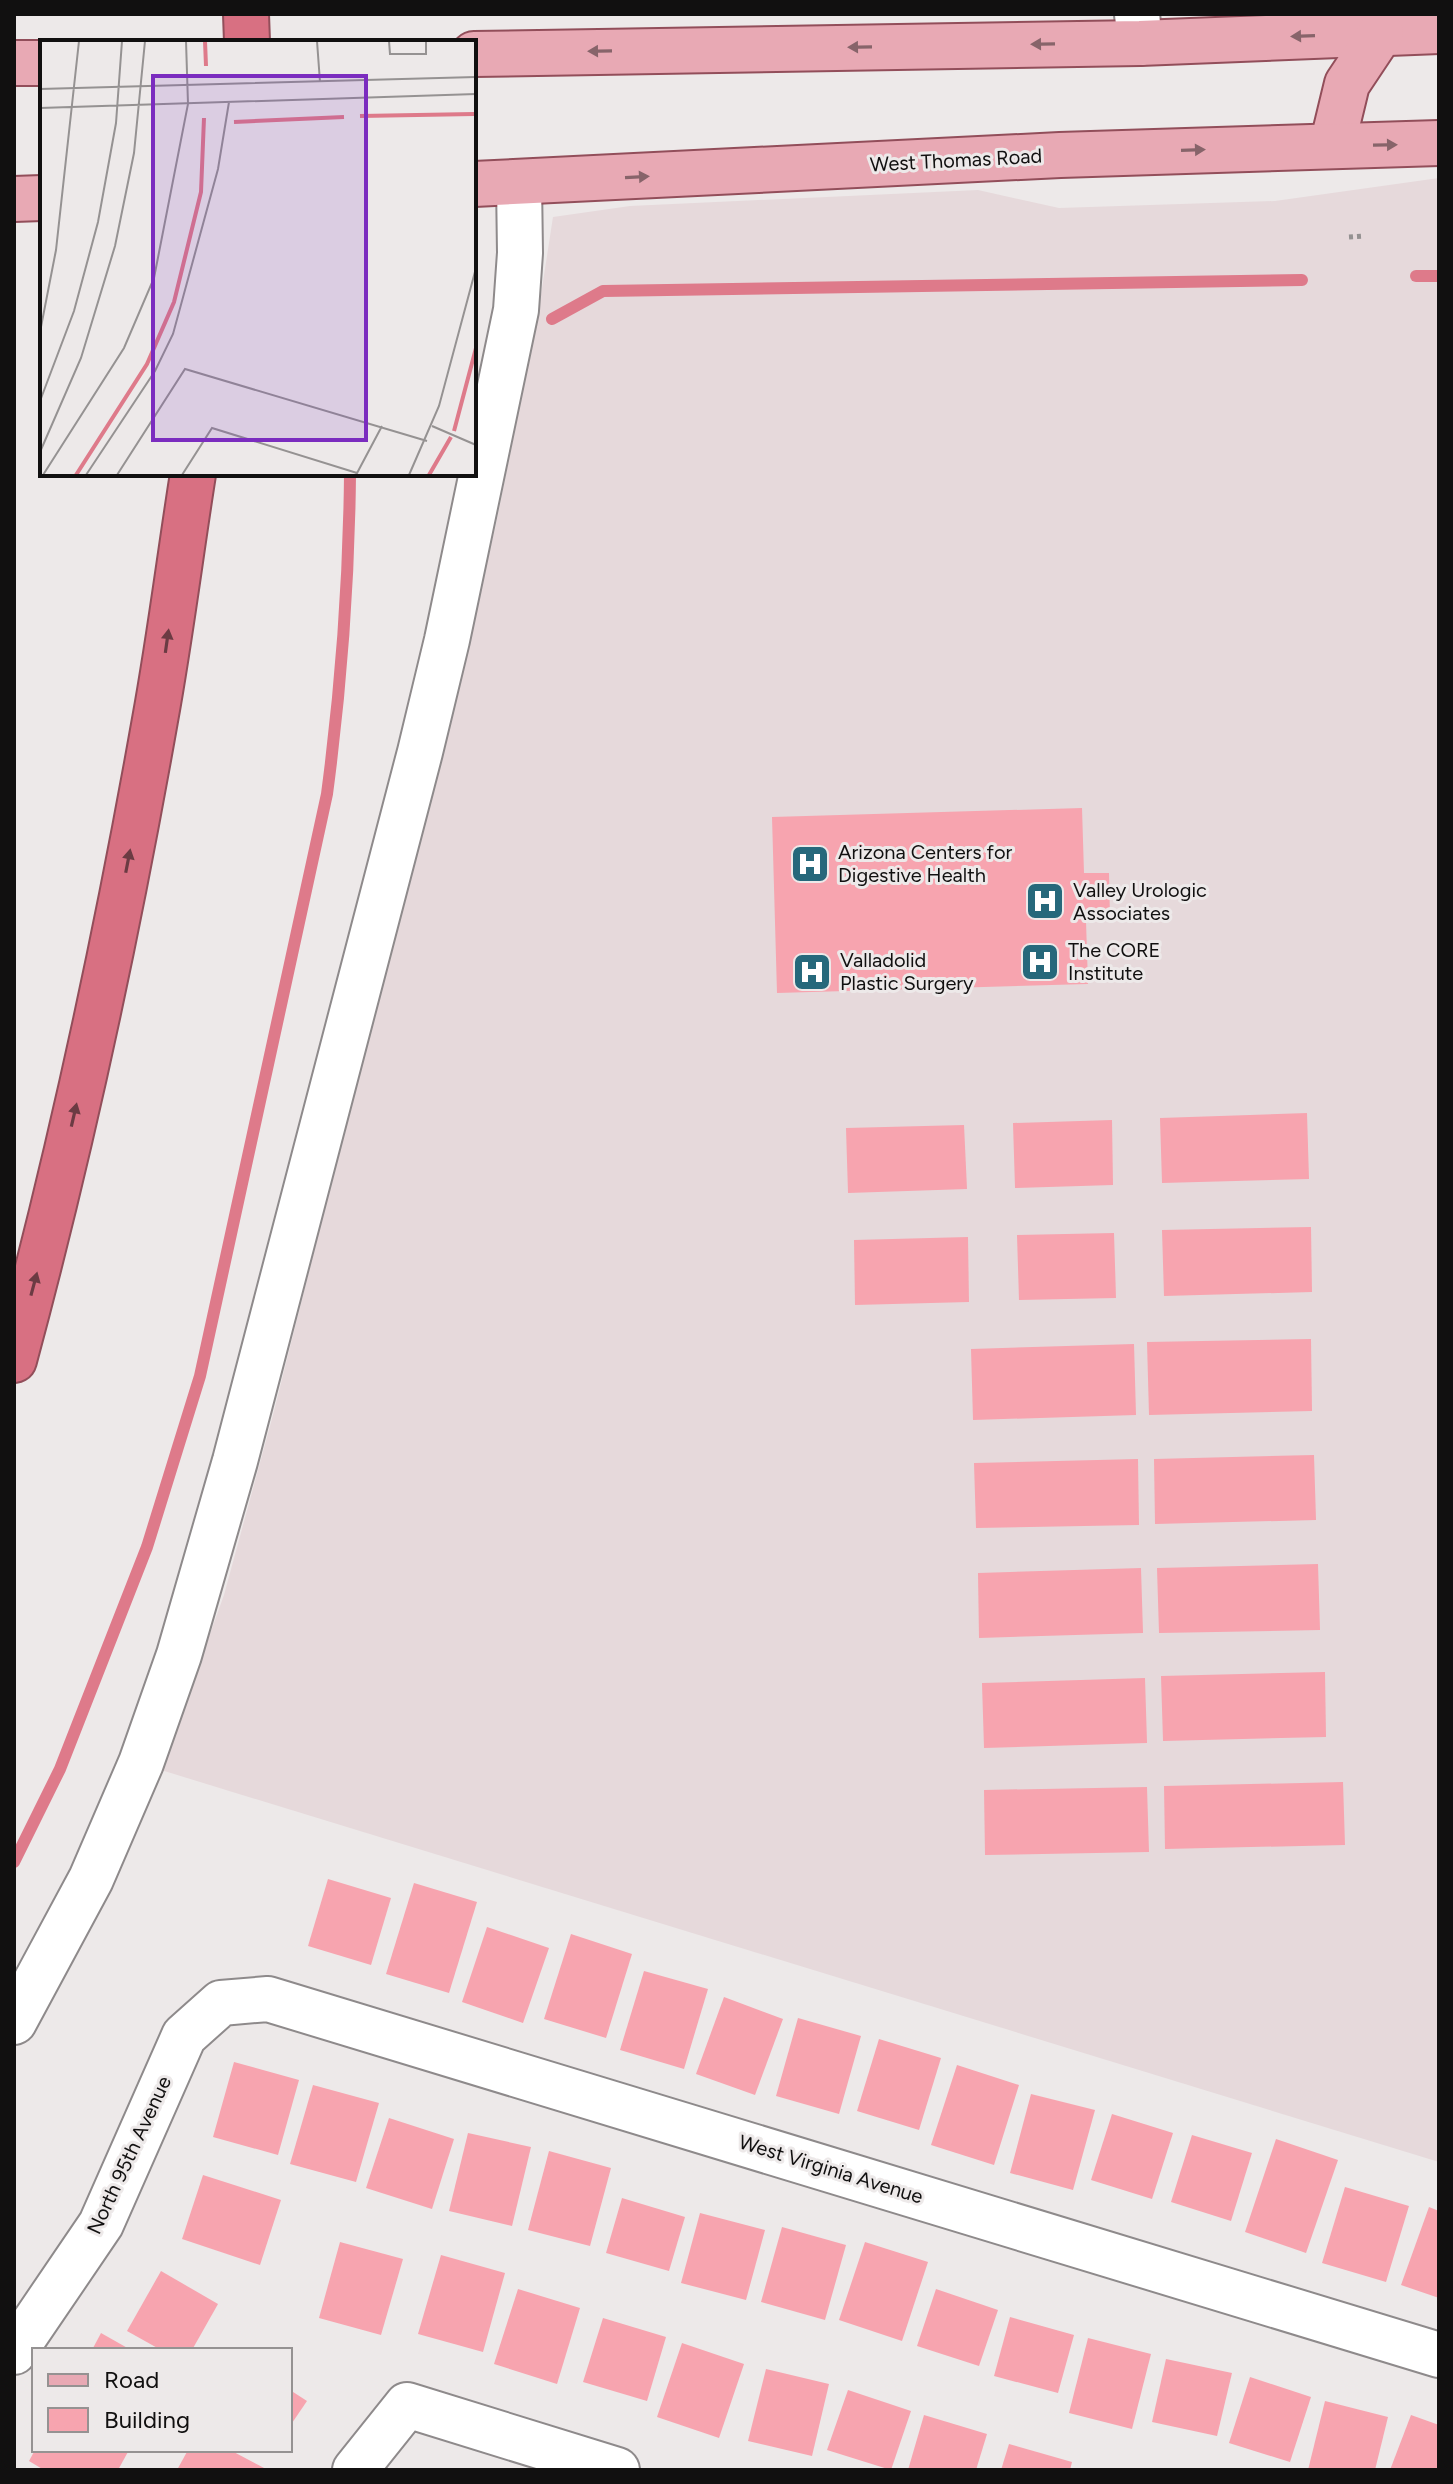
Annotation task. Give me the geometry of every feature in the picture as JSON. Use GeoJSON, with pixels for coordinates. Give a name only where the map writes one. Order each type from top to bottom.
{"type":"FeatureCollection","features":[{"type":"Feature","properties":{"kind":"highway"},"geometry":{"type":"LineString","coordinates":[[246,14],[247,40]]}},
{"type":"Feature","properties":{"kind":"highway"},"geometry":{"type":"LineString","coordinates":[[14,1360],[103,989],[156,718],[193,476]]}},
{"type":"Feature","properties":{"kind":"main road"},"geometry":{"type":"LineString","coordinates":[[476,54],[1139,28],[1381,33],[1439,31]]}},
{"type":"Feature","properties":{"kind":"main road"},"geometry":{"type":"LineString","coordinates":[[1332,146],[1347,84],[1381,33]]}},
{"type":"Feature","properties":{"kind":"main road"},"geometry":{"type":"LineString","coordinates":[[14,63],[40,63]]}},
{"type":"Feature","properties":{"kind":"main road","name":"West Thomas Road"},"geometry":{"type":"LineString","coordinates":[[476,184],[1060,155],[1439,143]]}},
{"type":"Feature","properties":{"kind":"main road"},"geometry":{"type":"LineString","coordinates":[[14,199],[40,198]]}},
{"type":"Feature","properties":{"kind":"street"},"geometry":{"type":"LineString","coordinates":[[14,2022],[91,1879],[141,1763],[179,1655],[235,1461],[447,640],[516,310],[520,253],[519,183]]}},
{"type":"Feature","properties":{"kind":"street","name":"West Virginia Avenue"},"geometry":{"type":"LineString","coordinates":[[221,2003],[268,1999],[1439,2355]]}},
{"type":"Feature","properties":{"kind":"street","name":"North 95th Avenue"},"geometry":{"type":"LineString","coordinates":[[14,2352],[101,2224],[184,2036],[221,2003]]}},
{"type":"Feature","properties":{"kind":"street"},"geometry":{"type":"LineString","coordinates":[[355,2470],[407,2405],[617,2470]]}},
{"type":"Feature","properties":{"kind":"path"},"geometry":{"type":"LineString","coordinates":[[1349,237],[1364,236]]}},
{"type":"Feature","properties":{"kind":"shaded area"},"geometry":{"type":"Polygon","coordinates":[[[1439,178],[1439,2162],[161,1770],[224,1595],[273,1415],[495,529],[538,314],[553,217],[630,206],[978,190],[1059,208],[1275,201],[1439,178]]]}},
{"type":"Feature","properties":{"kind":"building"},"geometry":{"type":"Polygon","coordinates":[[[1082,808],[1084,873],[1109,873],[1110,919],[1086,921],[1088,984],[777,993],[772,817],[1082,808]]]}},
{"type":"Feature","properties":{"kind":"building"},"geometry":{"type":"Polygon","coordinates":[[[1307,1113],[1309,1179],[1162,1183],[1160,1118],[1307,1113]]]}},
{"type":"Feature","properties":{"kind":"building"},"geometry":{"type":"Polygon","coordinates":[[[1112,1120],[1113,1185],[1015,1188],[1013,1123],[1112,1120]]]}},
{"type":"Feature","properties":{"kind":"building"},"geometry":{"type":"Polygon","coordinates":[[[964,1125],[967,1189],[848,1193],[846,1128],[964,1125]]]}},
{"type":"Feature","properties":{"kind":"building"},"geometry":{"type":"Polygon","coordinates":[[[1311,1227],[1312,1292],[1164,1296],[1162,1230],[1311,1227]]]}},
{"type":"Feature","properties":{"kind":"building"},"geometry":{"type":"Polygon","coordinates":[[[1114,1233],[1116,1298],[1019,1300],[1017,1235],[1114,1233]]]}},
{"type":"Feature","properties":{"kind":"building"},"geometry":{"type":"Polygon","coordinates":[[[968,1237],[969,1302],[855,1305],[854,1240],[968,1237]]]}},
{"type":"Feature","properties":{"kind":"building"},"geometry":{"type":"Polygon","coordinates":[[[1311,1339],[1312,1411],[1149,1415],[1147,1342],[1311,1339]]]}},
{"type":"Feature","properties":{"kind":"building"},"geometry":{"type":"Polygon","coordinates":[[[1134,1344],[1136,1415],[973,1420],[971,1349],[1134,1344]]]}},
{"type":"Feature","properties":{"kind":"building"},"geometry":{"type":"Polygon","coordinates":[[[1314,1455],[1316,1520],[1155,1524],[1154,1459],[1314,1455]]]}},
{"type":"Feature","properties":{"kind":"building"},"geometry":{"type":"Polygon","coordinates":[[[1138,1459],[1139,1525],[976,1528],[974,1463],[1138,1459]]]}},
{"type":"Feature","properties":{"kind":"building"},"geometry":{"type":"Polygon","coordinates":[[[1318,1564],[1320,1630],[1159,1633],[1157,1568],[1318,1564]]]}},
{"type":"Feature","properties":{"kind":"building"},"geometry":{"type":"Polygon","coordinates":[[[1141,1568],[1143,1633],[979,1638],[978,1573],[1141,1568]]]}},
{"type":"Feature","properties":{"kind":"building"},"geometry":{"type":"Polygon","coordinates":[[[1325,1672],[1326,1737],[1163,1741],[1161,1676],[1325,1672]]]}},
{"type":"Feature","properties":{"kind":"building"},"geometry":{"type":"Polygon","coordinates":[[[1145,1678],[1147,1743],[984,1748],[982,1683],[1145,1678]]]}},
{"type":"Feature","properties":{"kind":"building"},"geometry":{"type":"Polygon","coordinates":[[[1343,1782],[1345,1845],[1165,1849],[1164,1786],[1343,1782]]]}},
{"type":"Feature","properties":{"kind":"building"},"geometry":{"type":"Polygon","coordinates":[[[1147,1787],[1149,1852],[985,1855],[984,1790],[1147,1787]]]}},
{"type":"Feature","properties":{"kind":"building"},"geometry":{"type":"Polygon","coordinates":[[[328,1879],[391,1898],[371,1965],[308,1946],[328,1879]]]}},
{"type":"Feature","properties":{"kind":"building"},"geometry":{"type":"Polygon","coordinates":[[[414,1883],[477,1902],[449,1993],[386,1974],[414,1883]]]}},
{"type":"Feature","properties":{"kind":"building"},"geometry":{"type":"Polygon","coordinates":[[[487,1927],[549,1948],[523,2023],[462,2002],[487,1927]]]}},
{"type":"Feature","properties":{"kind":"building"},"geometry":{"type":"Polygon","coordinates":[[[571,1934],[632,1954],[606,2038],[544,2019],[571,1934]]]}},
{"type":"Feature","properties":{"kind":"building"},"geometry":{"type":"Polygon","coordinates":[[[644,1971],[708,1989],[684,2069],[620,2050],[644,1971]]]}},
{"type":"Feature","properties":{"kind":"building"},"geometry":{"type":"Polygon","coordinates":[[[724,1997],[783,2019],[755,2095],[696,2074],[724,1997]]]}},
{"type":"Feature","properties":{"kind":"building"},"geometry":{"type":"Polygon","coordinates":[[[798,2018],[861,2036],[839,2114],[776,2096],[798,2018]]]}},
{"type":"Feature","properties":{"kind":"building"},"geometry":{"type":"Polygon","coordinates":[[[879,2039],[941,2058],[919,2130],[857,2111],[879,2039]]]}},
{"type":"Feature","properties":{"kind":"building"},"geometry":{"type":"Polygon","coordinates":[[[234,2062],[299,2080],[278,2155],[213,2137],[234,2062]]]}},
{"type":"Feature","properties":{"kind":"building"},"geometry":{"type":"Polygon","coordinates":[[[957,2065],[1019,2085],[994,2165],[931,2145],[957,2065]]]}},
{"type":"Feature","properties":{"kind":"building"},"geometry":{"type":"Polygon","coordinates":[[[313,2085],[379,2103],[356,2182],[290,2164],[313,2085]]]}},
{"type":"Feature","properties":{"kind":"building"},"geometry":{"type":"Polygon","coordinates":[[[1031,2094],[1095,2110],[1073,2190],[1010,2173],[1031,2094]]]}},
{"type":"Feature","properties":{"kind":"building"},"geometry":{"type":"Polygon","coordinates":[[[1112,2114],[1173,2133],[1152,2199],[1091,2180],[1112,2114]]]}},
{"type":"Feature","properties":{"kind":"building"},"geometry":{"type":"Polygon","coordinates":[[[389,2118],[454,2139],[432,2209],[366,2188],[389,2118]]]}},
{"type":"Feature","properties":{"kind":"building"},"geometry":{"type":"Polygon","coordinates":[[[468,2133],[531,2147],[512,2226],[449,2211],[468,2133]]]}},
{"type":"Feature","properties":{"kind":"building"},"geometry":{"type":"Polygon","coordinates":[[[1192,2135],[1252,2153],[1231,2221],[1171,2202],[1192,2135]]]}},
{"type":"Feature","properties":{"kind":"building"},"geometry":{"type":"Polygon","coordinates":[[[1276,2139],[1338,2160],[1306,2253],[1245,2232],[1276,2139]]]}},
{"type":"Feature","properties":{"kind":"building"},"geometry":{"type":"Polygon","coordinates":[[[549,2151],[611,2168],[590,2246],[528,2230],[549,2151]]]}},
{"type":"Feature","properties":{"kind":"building"},"geometry":{"type":"Polygon","coordinates":[[[203,2175],[281,2200],[260,2265],[182,2239],[203,2175]]]}},
{"type":"Feature","properties":{"kind":"building"},"geometry":{"type":"Polygon","coordinates":[[[1345,2187],[1409,2206],[1386,2282],[1322,2263],[1345,2187]]]}},
{"type":"Feature","properties":{"kind":"building"},"geometry":{"type":"Polygon","coordinates":[[[622,2198],[685,2217],[669,2271],[606,2253],[622,2198]]]}},
{"type":"Feature","properties":{"kind":"building"},"geometry":{"type":"Polygon","coordinates":[[[1429,2207],[1439,2211],[1439,2298],[1401,2285],[1429,2207]]]}},
{"type":"Feature","properties":{"kind":"building"},"geometry":{"type":"Polygon","coordinates":[[[700,2213],[765,2230],[746,2300],[681,2283],[700,2213]]]}},
{"type":"Feature","properties":{"kind":"building"},"geometry":{"type":"Polygon","coordinates":[[[782,2227],[846,2245],[825,2320],[761,2302],[782,2227]]]}},
{"type":"Feature","properties":{"kind":"building"},"geometry":{"type":"Polygon","coordinates":[[[340,2242],[403,2259],[381,2335],[319,2318],[340,2242]]]}},
{"type":"Feature","properties":{"kind":"building"},"geometry":{"type":"Polygon","coordinates":[[[865,2242],[928,2262],[902,2341],[839,2320],[865,2242]]]}},
{"type":"Feature","properties":{"kind":"building"},"geometry":{"type":"Polygon","coordinates":[[[441,2255],[505,2273],[483,2352],[418,2334],[441,2255]]]}},
{"type":"Feature","properties":{"kind":"building"},"geometry":{"type":"Polygon","coordinates":[[[161,2271],[218,2304],[193,2348],[157,2348],[127,2331],[161,2271]]]}},
{"type":"Feature","properties":{"kind":"building"},"geometry":{"type":"Polygon","coordinates":[[[518,2289],[580,2308],[557,2384],[494,2364],[518,2289]]]}},
{"type":"Feature","properties":{"kind":"building"},"geometry":{"type":"Polygon","coordinates":[[[936,2289],[998,2310],[979,2366],[917,2346],[936,2289]]]}},
{"type":"Feature","properties":{"kind":"building"},"geometry":{"type":"Polygon","coordinates":[[[1010,2317],[1074,2335],[1058,2393],[994,2376],[1010,2317]]]}},
{"type":"Feature","properties":{"kind":"building"},"geometry":{"type":"Polygon","coordinates":[[[603,2318],[666,2337],[647,2401],[583,2382],[603,2318]]]}},
{"type":"Feature","properties":{"kind":"building"},"geometry":{"type":"Polygon","coordinates":[[[101,2333],[127,2348],[93,2348],[101,2333]]]}},
{"type":"Feature","properties":{"kind":"building"},"geometry":{"type":"Polygon","coordinates":[[[1088,2338],[1151,2354],[1132,2429],[1069,2413],[1088,2338]]]}},
{"type":"Feature","properties":{"kind":"building"},"geometry":{"type":"Polygon","coordinates":[[[682,2343],[744,2364],[719,2438],[657,2417],[682,2343]]]}},
{"type":"Feature","properties":{"kind":"building"},"geometry":{"type":"Polygon","coordinates":[[[1166,2359],[1232,2373],[1217,2436],[1152,2422],[1166,2359]]]}},
{"type":"Feature","properties":{"kind":"building"},"geometry":{"type":"Polygon","coordinates":[[[766,2369],[829,2384],[812,2456],[748,2441],[766,2369]]]}},
{"type":"Feature","properties":{"kind":"building"},"geometry":{"type":"Polygon","coordinates":[[[1250,2377],[1311,2397],[1290,2462],[1229,2443],[1250,2377]]]}},
{"type":"Feature","properties":{"kind":"building"},"geometry":{"type":"Polygon","coordinates":[[[848,2390],[911,2411],[891,2470],[827,2450],[848,2390]]]}},
{"type":"Feature","properties":{"kind":"building"},"geometry":{"type":"Polygon","coordinates":[[[292,2391],[307,2401],[292,2423],[292,2391]]]}},
{"type":"Feature","properties":{"kind":"building"},"geometry":{"type":"Polygon","coordinates":[[[1325,2401],[1388,2417],[1375,2470],[1308,2470],[1325,2401]]]}},
{"type":"Feature","properties":{"kind":"building"},"geometry":{"type":"Polygon","coordinates":[[[924,2415],[987,2434],[976,2470],[908,2470],[924,2415]]]}},
{"type":"Feature","properties":{"kind":"building"},"geometry":{"type":"Polygon","coordinates":[[[1411,2415],[1439,2425],[1439,2470],[1390,2470],[1411,2415]]]}},
{"type":"Feature","properties":{"kind":"building"},"geometry":{"type":"Polygon","coordinates":[[[1009,2444],[1072,2462],[1070,2470],[1001,2470],[1009,2444]]]}},
{"type":"Feature","properties":{"kind":"building"},"geometry":{"type":"Polygon","coordinates":[[[34,2452],[128,2452],[118,2470],[44,2470],[29,2461],[34,2452]]]}},
{"type":"Feature","properties":{"kind":"building"},"geometry":{"type":"Polygon","coordinates":[[[187,2452],[234,2452],[268,2470],[177,2470],[187,2452]]]}},
{"type":"Feature","properties":{"kind":"waterway"},"geometry":{"type":"LineString","coordinates":[[1416,276],[1439,276]]}},
{"type":"Feature","properties":{"kind":"waterway"},"geometry":{"type":"LineString","coordinates":[[552,319],[603,291],[1302,280]]}},
{"type":"Feature","properties":{"kind":"waterway"},"geometry":{"type":"LineString","coordinates":[[14,1862],[60,1769],[147,1547],[200,1376],[327,794],[343,634],[350,476]]}},
{"type":"Feature","properties":{"kind":"place","name":"Arizona Centers for Digestive Health"},"geometry":{"type":"Point","coordinates":[810,864]}},
{"type":"Feature","properties":{"kind":"place","name":"Valley Urologic Associates"},"geometry":{"type":"Point","coordinates":[1045,901]}},
{"type":"Feature","properties":{"kind":"place","name":"The CORE Institute"},"geometry":{"type":"Point","coordinates":[1040,962]}},
{"type":"Feature","properties":{"kind":"place","name":"Valladolid Plastic Surgery"},"geometry":{"type":"Point","coordinates":[812,972]}}]}
